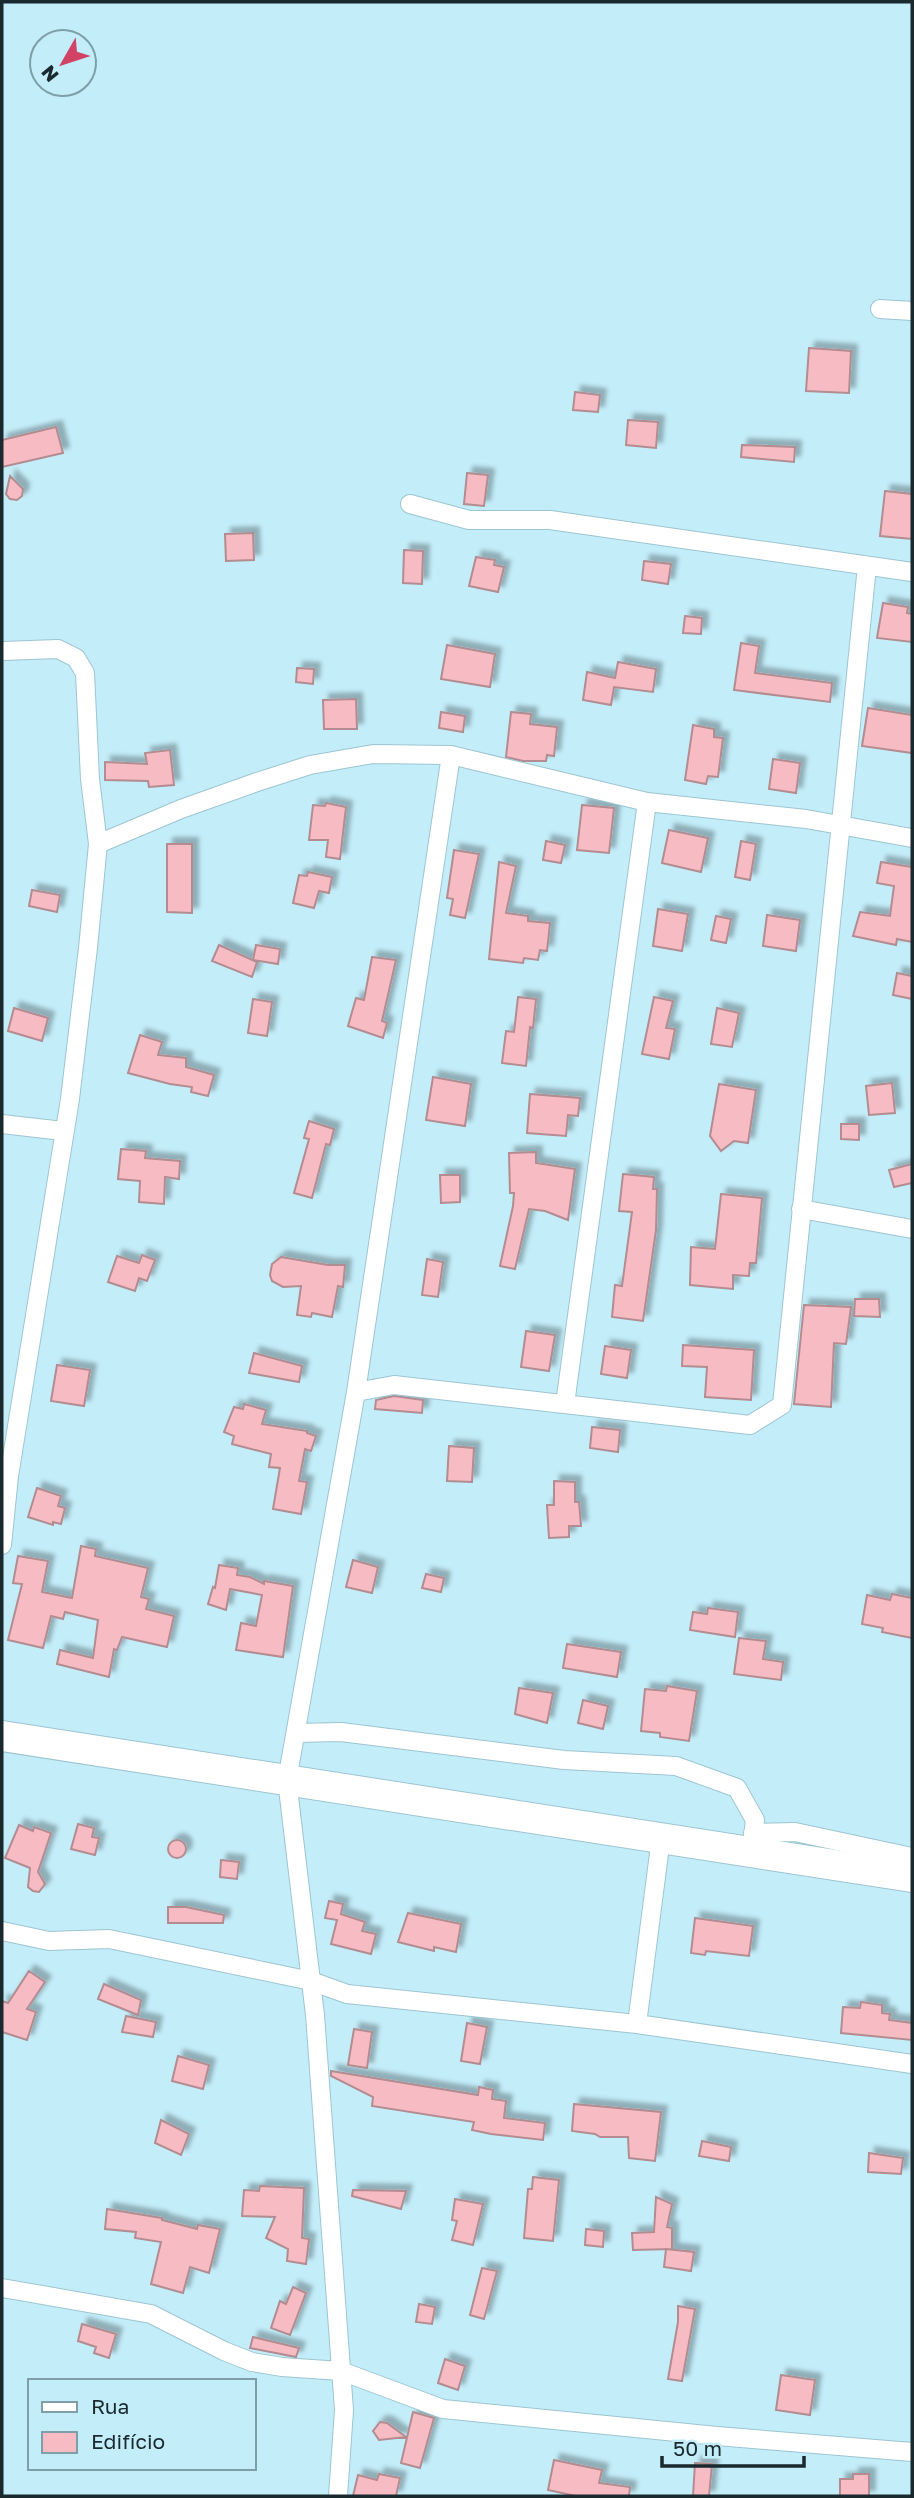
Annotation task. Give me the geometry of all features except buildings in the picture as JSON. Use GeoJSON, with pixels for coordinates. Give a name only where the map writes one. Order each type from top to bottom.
{"type":"FeatureCollection","features":[{"type":"Feature","properties":{"kind":"highway"},"geometry":{"type":"LineString","coordinates":[[2,1736],[661,1838],[752,1843],[912,1877]]}},
{"type":"Feature","properties":{"kind":"street"},"geometry":{"type":"LineString","coordinates":[[880,309],[912,311]]}},
{"type":"Feature","properties":{"kind":"street"},"geometry":{"type":"LineString","coordinates":[[410,504],[469,520],[550,520],[912,572]]}},
{"type":"Feature","properties":{"kind":"street"},"geometry":{"type":"LineString","coordinates":[[356,1392],[394,1385],[750,1425],[782,1405],[867,566]]}},
{"type":"Feature","properties":{"kind":"street"},"geometry":{"type":"LineString","coordinates":[[2,651],[58,649],[76,658],[85,673],[90,779],[98,844],[80,1031],[9,1476],[2,1543]]}},
{"type":"Feature","properties":{"kind":"street"},"geometry":{"type":"LineString","coordinates":[[98,844],[181,809],[310,765],[373,754],[451,755],[647,802],[806,819],[912,838]]}},
{"type":"Feature","properties":{"kind":"street"},"geometry":{"type":"LineString","coordinates":[[338,2496],[344,2410],[311,1981],[287,1780],[356,1392],[451,755]]}},
{"type":"Feature","properties":{"kind":"street"},"geometry":{"type":"LineString","coordinates":[[565,1404],[647,802]]}},
{"type":"Feature","properties":{"kind":"street"},"geometry":{"type":"LineString","coordinates":[[2,1124],[63,1131]]}},
{"type":"Feature","properties":{"kind":"street"},"geometry":{"type":"LineString","coordinates":[[801,1209],[912,1228]]}},
{"type":"Feature","properties":{"kind":"street"},"geometry":{"type":"LineString","coordinates":[[296,1733],[341,1732],[564,1760],[676,1766],[737,1788],[755,1820],[752,1843],[795,1832],[912,1857]]}},
{"type":"Feature","properties":{"kind":"street"},"geometry":{"type":"LineString","coordinates":[[637,2024],[661,1838]]}},
{"type":"Feature","properties":{"kind":"street"},"geometry":{"type":"LineString","coordinates":[[2,1931],[49,1941],[109,1939],[311,1981],[347,1994],[637,2024],[912,2064]]}},
{"type":"Feature","properties":{"kind":"street"},"geometry":{"type":"LineString","coordinates":[[2,2288],[151,2314],[252,2362],[341,2371],[443,2409],[912,2452]]}}]}
